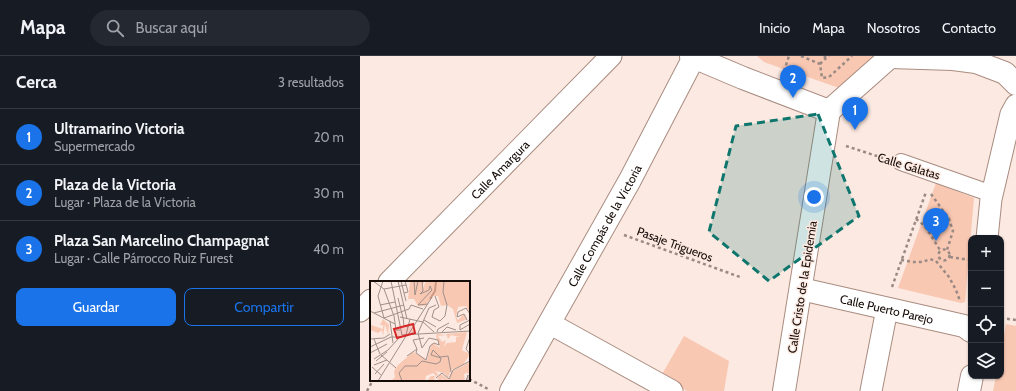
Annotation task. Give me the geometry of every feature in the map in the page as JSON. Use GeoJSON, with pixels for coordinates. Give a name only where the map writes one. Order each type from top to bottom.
{"type":"FeatureCollection","features":[{"type":"Feature","properties":{"kind":"street","name":"Calle Amargura"},"geometry":{"type":"LineString","coordinates":[[390,281],[611,56]]}},
{"type":"Feature","properties":{"kind":"street"},"geometry":{"type":"LineString","coordinates":[[693,56],[743,78],[829,112],[890,56],[954,58],[976,62],[1005,73],[1016,84]]}},
{"type":"Feature","properties":{"kind":"street","name":"Calle Compás de la Victoria"},"geometry":{"type":"LineString","coordinates":[[511,391],[630,180],[693,56]]}},
{"type":"Feature","properties":{"kind":"street"},"geometry":{"type":"LineString","coordinates":[[729,56],[743,78]]}},
{"type":"Feature","properties":{"kind":"street"},"geometry":{"type":"LineString","coordinates":[[987,235],[992,194],[1011,114],[1016,105]]}},
{"type":"Feature","properties":{"kind":"street","name":"Calle Cristo de la Epidemia"},"geometry":{"type":"LineString","coordinates":[[784,391],[802,289],[829,112]]}},
{"type":"Feature","properties":{"kind":"street","name":"Calle Gálatas"},"geometry":{"type":"LineString","coordinates":[[901,162],[992,194]]}},
{"type":"Feature","properties":{"kind":"street","name":"Calle Puerto Parejo"},"geometry":{"type":"LineString","coordinates":[[802,289],[889,301],[964,326],[968,329]]}},
{"type":"Feature","properties":{"kind":"street"},"geometry":{"type":"LineString","coordinates":[[360,311],[370,301]]}},
{"type":"Feature","properties":{"kind":"street"},"geometry":{"type":"LineString","coordinates":[[871,391],[889,301]]}},
{"type":"Feature","properties":{"kind":"street"},"geometry":{"type":"LineString","coordinates":[[549,323],[672,391]]}},
{"type":"Feature","properties":{"kind":"street"},"geometry":{"type":"LineString","coordinates":[[969,391],[971,379]]}},
{"type":"Feature","properties":{"kind":"path"},"geometry":{"type":"LineString","coordinates":[[783,72],[789,56]]}},
{"type":"Feature","properties":{"kind":"path"},"geometry":{"type":"LineString","coordinates":[[801,56],[820,64]]}},
{"type":"Feature","properties":{"kind":"path"},"geometry":{"type":"LineString","coordinates":[[826,57],[820,64],[822,78],[829,77],[852,56]]}},
{"type":"Feature","properties":{"kind":"path","name":"Calle Gálatas"},"geometry":{"type":"LineString","coordinates":[[826,139],[896,163],[901,162]]}},
{"type":"Feature","properties":{"kind":"path"},"geometry":{"type":"LineString","coordinates":[[889,301],[901,260],[927,189],[949,219],[953,231],[947,250],[950,253],[950,257]]}},
{"type":"Feature","properties":{"kind":"path"},"geometry":{"type":"LineString","coordinates":[[916,219],[925,226],[940,250],[938,253],[940,259]]}},
{"type":"Feature","properties":{"kind":"path","name":"Pasaje Trigueros"},"geometry":{"type":"LineString","coordinates":[[604,227],[740,277]]}},
{"type":"Feature","properties":{"kind":"path"},"geometry":{"type":"LineString","coordinates":[[940,250],[947,250]]}},
{"type":"Feature","properties":{"kind":"path"},"geometry":{"type":"LineString","coordinates":[[936,261],[940,259],[943,261],[947,260],[950,257],[968,260]]}},
{"type":"Feature","properties":{"kind":"path"},"geometry":{"type":"LineString","coordinates":[[901,260],[923,262],[930,259],[936,261],[956,290],[961,303]]}},
{"type":"Feature","properties":{"kind":"path"},"geometry":{"type":"LineString","coordinates":[[1004,318],[1016,320]]}},
{"type":"Feature","properties":{"kind":"path"},"geometry":{"type":"LineString","coordinates":[[470,380],[492,391]]}},
{"type":"Feature","properties":{"kind":"path"},"geometry":{"type":"LineString","coordinates":[[367,391],[372,381]]}},
{"type":"Feature","properties":{"kind":"highlighted area"},"geometry":{"type":"Polygon","coordinates":[[[818,114],[859,216],[769,281],[709,232],[736,126],[818,114]]]}},
{"type":"Feature","properties":{"kind":"shaded area"},"geometry":{"type":"Polygon","coordinates":[[[757,56],[875,56],[839,88],[802,75],[802,72],[790,68],[789,71],[764,62],[757,56]]]}},
{"type":"Feature","properties":{"kind":"shaded area"},"geometry":{"type":"Polygon","coordinates":[[[936,183],[974,198],[971,235],[968,235],[968,267],[965,302],[961,303],[898,288],[936,183]]]}},
{"type":"Feature","properties":{"kind":"shaded area"},"geometry":{"type":"Polygon","coordinates":[[[1006,324],[1016,326],[1016,391],[993,391],[995,379],[1004,379],[1004,335],[1006,324]]]}},
{"type":"Feature","properties":{"kind":"shaded area"},"geometry":{"type":"Polygon","coordinates":[[[684,336],[729,361],[724,391],[687,391],[661,376],[684,336]]]}},
{"type":"Feature","properties":{"kind":"place","name":"Plaza de la Victoria"},"geometry":{"type":"Point","coordinates":[793,98]}},
{"type":"Feature","properties":{"kind":"place","name":"Ultramarino Victoria"},"geometry":{"type":"Point","coordinates":[855,130]}},
{"type":"Feature","properties":{"kind":"place","name":"Plaza San Marcelino Champagnat"},"geometry":{"type":"Point","coordinates":[936,241]}}]}
